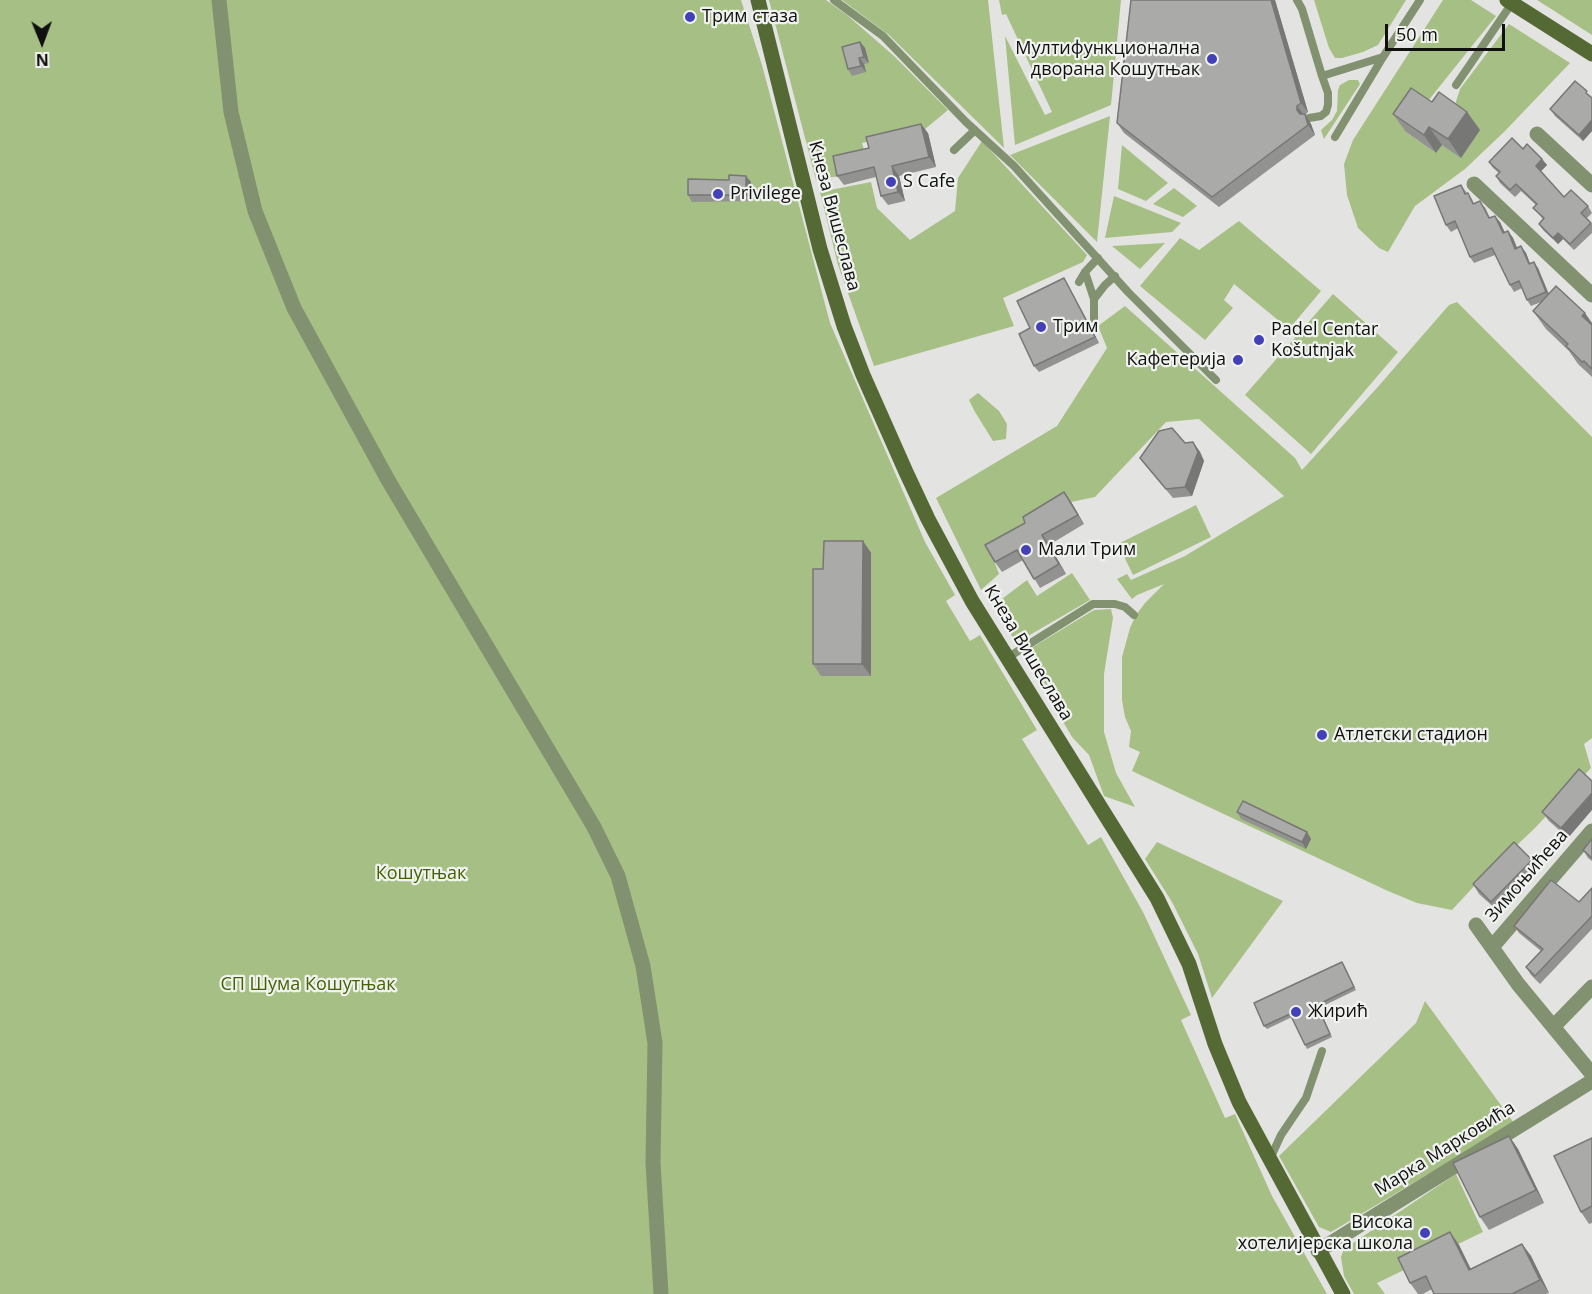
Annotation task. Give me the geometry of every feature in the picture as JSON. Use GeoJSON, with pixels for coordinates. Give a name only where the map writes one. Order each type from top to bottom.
{"type":"FeatureCollection","features":[{"type":"Feature","properties":{"kind":"street"},"geometry":{"type":"LineString","coordinates":[[219,0],[231,112],[255,211],[294,308],[388,480],[594,827],[618,876],[643,966],[656,1043],[653,1164],[661,1294]]}},
{"type":"Feature","properties":{"kind":"street","name":"Кнеза Вишеслава"},"geometry":{"type":"LineString","coordinates":[[758,0],[820,249],[844,326],[863,375],[928,519],[962,582],[1156,898],[1193,974],[1230,1083],[1269,1161],[1342,1294]]}},
{"type":"Feature","properties":{"kind":"street"},"geometry":{"type":"LineString","coordinates":[[1510,2],[1592,54]]}},
{"type":"Feature","properties":{"kind":"street"},"geometry":{"type":"LineString","coordinates":[[1537,134],[1592,185]]}},
{"type":"Feature","properties":{"kind":"street"},"geometry":{"type":"LineString","coordinates":[[1474,184],[1592,295]]}},
{"type":"Feature","properties":{"kind":"street","name":"Зимоњићева"},"geometry":{"type":"LineString","coordinates":[[1492,947],[1592,831]]}},
{"type":"Feature","properties":{"kind":"street","name":"Зимоњићева"},"geometry":{"type":"LineString","coordinates":[[1476,925],[1518,984],[1592,1074]]}},
{"type":"Feature","properties":{"kind":"street"},"geometry":{"type":"LineString","coordinates":[[1554,1026],[1592,987]]}},
{"type":"Feature","properties":{"kind":"street","name":"Марка Марковића"},"geometry":{"type":"LineString","coordinates":[[1318,1251],[1592,1081]]}},
{"type":"Feature","properties":{"kind":"lane"},"geometry":{"type":"LineString","coordinates":[[834,0],[883,36],[1014,166],[1128,292],[1216,380]]}},
{"type":"Feature","properties":{"kind":"lane"},"geometry":{"type":"LineString","coordinates":[[1297,0],[1302,9],[1328,93],[1326,112],[1309,118]]}},
{"type":"Feature","properties":{"kind":"lane"},"geometry":{"type":"LineString","coordinates":[[1335,137],[1420,0]]}},
{"type":"Feature","properties":{"kind":"lane"},"geometry":{"type":"LineString","coordinates":[[1456,85],[1510,2]]}},
{"type":"Feature","properties":{"kind":"lane"},"geometry":{"type":"LineString","coordinates":[[1322,76],[1383,57]]}},
{"type":"Feature","properties":{"kind":"lane"},"geometry":{"type":"LineString","coordinates":[[954,150],[975,129]]}},
{"type":"Feature","properties":{"kind":"lane"},"geometry":{"type":"LineString","coordinates":[[1080,282],[1085,272],[1098,258]]}},
{"type":"Feature","properties":{"kind":"lane"},"geometry":{"type":"LineString","coordinates":[[1085,272],[1094,299],[1094,318]]}},
{"type":"Feature","properties":{"kind":"lane"},"geometry":{"type":"LineString","coordinates":[[1094,299],[1115,276]]}},
{"type":"Feature","properties":{"kind":"lane"},"geometry":{"type":"LineString","coordinates":[[1007,658],[1093,604],[1115,604],[1125,607],[1134,615]]}},
{"type":"Feature","properties":{"kind":"lane"},"geometry":{"type":"LineString","coordinates":[[1269,1161],[1281,1135],[1306,1098],[1322,1052]]}},
{"type":"Feature","properties":{"kind":"green space","name":"Кошутњак"},"geometry":{"type":"Polygon","coordinates":[[[0,0],[741,0],[762,65],[830,323],[925,542],[955,595],[946,601],[970,641],[980,635],[1037,730],[1022,739],[1088,845],[1101,837],[1144,914],[1191,1015],[1181,1020],[1225,1118],[1235,1114],[1272,1196],[1327,1294],[0,1294],[0,0]]]}},
{"type":"Feature","properties":{"kind":"green space"},"geometry":{"type":"Polygon","coordinates":[[[769,0],[826,0],[894,56],[948,110],[924,130],[862,143],[866,157],[839,176],[816,180],[769,0]]]}},
{"type":"Feature","properties":{"kind":"green space"},"geometry":{"type":"Polygon","coordinates":[[[842,0],[988,0],[1004,148],[889,35],[842,0]]]}},
{"type":"Feature","properties":{"kind":"green space"},"geometry":{"type":"Polygon","coordinates":[[[999,0],[1121,0],[1111,105],[1015,145],[1005,36],[1045,115],[1052,112],[1006,14],[1002,15],[999,0]]]}},
{"type":"Feature","properties":{"kind":"green space"},"geometry":{"type":"Polygon","coordinates":[[[1314,0],[1406,0],[1378,45],[1363,52],[1335,58],[1329,48],[1314,0]]]}},
{"type":"Feature","properties":{"kind":"green space"},"geometry":{"type":"Polygon","coordinates":[[[1443,0],[1471,0],[1496,16],[1406,132],[1436,153],[1442,145],[1460,89],[1509,24],[1570,63],[1465,169],[1415,206],[1388,252],[1379,248],[1358,228],[1347,195],[1344,164],[1353,140],[1443,0]]]}},
{"type":"Feature","properties":{"kind":"green space"},"geometry":{"type":"Polygon","coordinates":[[[1537,0],[1592,0],[1592,35],[1537,0]]]}},
{"type":"Feature","properties":{"kind":"green space"},"geometry":{"type":"Polygon","coordinates":[[[1349,80],[1358,80],[1360,84],[1324,139],[1321,130],[1332,120],[1337,111],[1340,85],[1349,80]]]}},
{"type":"Feature","properties":{"kind":"green space"},"geometry":{"type":"Polygon","coordinates":[[[1110,116],[1097,242],[1010,155],[1110,116]]]}},
{"type":"Feature","properties":{"kind":"green space"},"geometry":{"type":"Polygon","coordinates":[[[982,141],[1087,255],[1083,262],[1003,298],[1014,326],[874,366],[838,265],[820,192],[871,182],[877,208],[910,240],[955,211],[958,178],[982,141]]]}},
{"type":"Feature","properties":{"kind":"green space"},"geometry":{"type":"Polygon","coordinates":[[[1122,145],[1168,183],[1146,201],[1118,189],[1122,145]]]}},
{"type":"Feature","properties":{"kind":"green space"},"geometry":{"type":"Polygon","coordinates":[[[1174,188],[1197,206],[1183,217],[1153,204],[1174,188]]]}},
{"type":"Feature","properties":{"kind":"green space"},"geometry":{"type":"Polygon","coordinates":[[[1114,196],[1181,223],[1172,232],[1105,238],[1114,196]]]}},
{"type":"Feature","properties":{"kind":"green space"},"geometry":{"type":"Polygon","coordinates":[[[1239,221],[1321,291],[1289,329],[1234,284],[1224,300],[1233,308],[1205,340],[1140,286],[1180,238],[1199,250],[1239,221]]]}},
{"type":"Feature","properties":{"kind":"green space"},"geometry":{"type":"Polygon","coordinates":[[[1165,243],[1140,269],[1112,246],[1165,243]]]}},
{"type":"Feature","properties":{"kind":"green space"},"geometry":{"type":"Polygon","coordinates":[[[1333,294],[1398,352],[1311,454],[1245,395],[1333,294]]]}},
{"type":"Feature","properties":{"kind":"green space"},"geometry":{"type":"Polygon","coordinates":[[[1457,302],[1592,437],[1592,738],[1584,744],[1591,768],[1535,828],[1452,910],[1417,903],[1388,891],[1132,771],[1140,752],[1129,747],[1131,731],[1125,717],[1122,700],[1122,657],[1136,615],[1164,584],[1132,599],[1117,579],[1127,574],[1131,580],[1185,556],[1284,496],[1199,419],[1166,422],[1095,497],[1071,502],[992,555],[999,574],[981,590],[936,498],[1057,426],[1107,348],[1098,326],[1125,306],[1295,458],[1302,470],[1449,305],[1457,302]]]}},
{"type":"Feature","properties":{"kind":"green space"},"geometry":{"type":"Polygon","coordinates":[[[978,393],[999,411],[1007,424],[1006,439],[993,441],[975,412],[969,400],[978,393]]]}},
{"type":"Feature","properties":{"kind":"green space"},"geometry":{"type":"Polygon","coordinates":[[[1196,505],[1211,537],[1133,575],[1118,544],[1196,505]]]}},
{"type":"Feature","properties":{"kind":"green space"},"geometry":{"type":"Polygon","coordinates":[[[1072,573],[1090,600],[1016,643],[994,605],[1027,580],[1037,596],[1072,573]]]}},
{"type":"Feature","properties":{"kind":"green space"},"geometry":{"type":"Polygon","coordinates":[[[1111,609],[1113,618],[1104,674],[1104,732],[1116,773],[1135,807],[1104,796],[1089,755],[1072,737],[1023,653],[1094,610],[1111,609]]]}},
{"type":"Feature","properties":{"kind":"green space"},"geometry":{"type":"Polygon","coordinates":[[[1157,842],[1283,901],[1212,998],[1198,954],[1172,902],[1145,859],[1157,842]]]}},
{"type":"Feature","properties":{"kind":"green space"},"geometry":{"type":"Polygon","coordinates":[[[1425,1001],[1514,1123],[1331,1232],[1319,1227],[1279,1156],[1416,1023],[1425,1001]]]}},
{"type":"Feature","properties":{"kind":"green space"},"geometry":{"type":"Polygon","coordinates":[[[1456,1174],[1483,1232],[1377,1283],[1385,1294],[1354,1294],[1344,1276],[1341,1257],[1344,1249],[1456,1174]]]}},
{"type":"Feature","properties":{"kind":"building","name":"Мултифункционална дворана Кошутњак"},"geometry":{"type":"Polygon","coordinates":[[[1131,0],[1271,0],[1301,103],[1297,106],[1297,110],[1300,114],[1305,114],[1308,125],[1212,197],[1117,123],[1131,0]]]}},
{"type":"Feature","properties":{"kind":"building"},"geometry":{"type":"Polygon","coordinates":[[[860,42],[864,57],[859,58],[861,66],[848,69],[842,47],[860,42]]]}},
{"type":"Feature","properties":{"kind":"building"},"geometry":{"type":"Polygon","coordinates":[[[1575,81],[1592,98],[1592,120],[1579,135],[1550,109],[1575,81]]]}},
{"type":"Feature","properties":{"kind":"building"},"geometry":{"type":"Polygon","coordinates":[[[1411,88],[1432,102],[1439,92],[1467,112],[1448,139],[1429,127],[1424,135],[1393,114],[1411,88]]]}},
{"type":"Feature","properties":{"kind":"building"},"geometry":{"type":"Polygon","coordinates":[[[921,124],[929,157],[892,166],[898,192],[881,196],[874,167],[837,176],[833,156],[869,148],[866,137],[921,124]]]}},
{"type":"Feature","properties":{"kind":"building"},"geometry":{"type":"Polygon","coordinates":[[[1512,138],[1523,149],[1527,144],[1542,159],[1536,166],[1564,197],[1571,190],[1588,206],[1581,213],[1591,223],[1570,244],[1558,233],[1553,238],[1539,224],[1544,218],[1533,208],[1537,204],[1516,184],[1510,190],[1496,176],[1500,172],[1489,162],[1512,138]]]}},
{"type":"Feature","properties":{"kind":"building"},"geometry":{"type":"Polygon","coordinates":[[[729,175],[746,176],[746,195],[688,195],[688,179],[729,180],[729,175]]]}},
{"type":"Feature","properties":{"kind":"building"},"geometry":{"type":"Polygon","coordinates":[[[1461,185],[1473,204],[1480,201],[1489,218],[1495,216],[1503,233],[1508,231],[1515,249],[1521,246],[1529,264],[1534,262],[1546,292],[1527,300],[1519,281],[1510,285],[1492,248],[1470,257],[1455,221],[1446,225],[1434,196],[1461,185]]]}},
{"type":"Feature","properties":{"kind":"building","name":"Трим"},"geometry":{"type":"Polygon","coordinates":[[[1064,278],[1095,337],[1034,366],[1019,334],[1030,328],[1017,301],[1064,278]]]}},
{"type":"Feature","properties":{"kind":"building"},"geometry":{"type":"Polygon","coordinates":[[[1556,286],[1585,313],[1582,316],[1592,325],[1592,369],[1584,361],[1582,362],[1566,346],[1568,344],[1533,311],[1556,286]]]}},
{"type":"Feature","properties":{"kind":"building"},"geometry":{"type":"Polygon","coordinates":[[[1172,428],[1185,443],[1193,442],[1198,452],[1185,487],[1166,489],[1140,458],[1159,431],[1172,428]]]}},
{"type":"Feature","properties":{"kind":"building","name":"Мали Трим"},"geometry":{"type":"Polygon","coordinates":[[[1064,492],[1078,515],[1042,535],[1059,564],[1034,579],[1017,550],[995,562],[985,545],[1025,523],[1023,517],[1064,492]]]}},
{"type":"Feature","properties":{"kind":"building"},"geometry":{"type":"Polygon","coordinates":[[[824,541],[863,541],[862,664],[813,664],[813,569],[823,569],[824,541]]]}},
{"type":"Feature","properties":{"kind":"building"},"geometry":{"type":"Polygon","coordinates":[[[1579,769],[1592,781],[1592,793],[1561,828],[1542,812],[1579,769]]]}},
{"type":"Feature","properties":{"kind":"building"},"geometry":{"type":"Polygon","coordinates":[[[1243,801],[1307,832],[1302,842],[1237,812],[1243,801]]]}},
{"type":"Feature","properties":{"kind":"building"},"geometry":{"type":"Polygon","coordinates":[[[1592,839],[1592,858],[1583,850],[1592,839]]]}},
{"type":"Feature","properties":{"kind":"building"},"geometry":{"type":"Polygon","coordinates":[[[1514,842],[1532,860],[1491,902],[1473,884],[1514,842]]]}},
{"type":"Feature","properties":{"kind":"building"},"geometry":{"type":"Polygon","coordinates":[[[1551,880],[1579,902],[1592,888],[1592,916],[1535,976],[1526,967],[1543,949],[1514,926],[1551,880]]]}},
{"type":"Feature","properties":{"kind":"building"},"geometry":{"type":"Polygon","coordinates":[[[1342,962],[1354,987],[1317,1005],[1330,1034],[1305,1045],[1290,1014],[1264,1026],[1254,1003],[1342,962]]]}},
{"type":"Feature","properties":{"kind":"building"},"geometry":{"type":"Polygon","coordinates":[[[1509,1136],[1536,1190],[1480,1217],[1453,1163],[1509,1136]]]}},
{"type":"Feature","properties":{"kind":"building"},"geometry":{"type":"Polygon","coordinates":[[[1592,1138],[1592,1206],[1581,1212],[1554,1156],[1592,1138]]]}},
{"type":"Feature","properties":{"kind":"building"},"geometry":{"type":"Polygon","coordinates":[[[1450,1232],[1469,1270],[1522,1244],[1540,1280],[1512,1294],[1434,1294],[1426,1276],[1410,1283],[1398,1258],[1450,1232]]]}},
{"type":"Feature","properties":{"kind":"place","name":"Трим стаза"},"geometry":{"type":"Point","coordinates":[690,17]}},
{"type":"Feature","properties":{"kind":"place","name":"Мултифункционална дворана Кошутњак"},"geometry":{"type":"Point","coordinates":[1212,59]}},
{"type":"Feature","properties":{"kind":"place","name":"S Cafe"},"geometry":{"type":"Point","coordinates":[891,182]}},
{"type":"Feature","properties":{"kind":"place","name":"Privilege"},"geometry":{"type":"Point","coordinates":[718,194]}},
{"type":"Feature","properties":{"kind":"place","name":"Трим"},"geometry":{"type":"Point","coordinates":[1041,327]}},
{"type":"Feature","properties":{"kind":"place","name":"Padel Centar Košutnjak"},"geometry":{"type":"Point","coordinates":[1259,340]}},
{"type":"Feature","properties":{"kind":"place","name":"Кафетерија"},"geometry":{"type":"Point","coordinates":[1238,360]}},
{"type":"Feature","properties":{"kind":"place","name":"Мали Трим"},"geometry":{"type":"Point","coordinates":[1026,550]}},
{"type":"Feature","properties":{"kind":"place","name":"Атлетски стадион"},"geometry":{"type":"Point","coordinates":[1322,735]}},
{"type":"Feature","properties":{"kind":"place","name":"Жирић"},"geometry":{"type":"Point","coordinates":[1296,1012]}},
{"type":"Feature","properties":{"kind":"place","name":"Висока хотелијерска школа"},"geometry":{"type":"Point","coordinates":[1425,1233]}},
{"type":"Feature","properties":{"kind":"park label","name":"СП Шума Кошутњак"},"geometry":{"type":"Point","coordinates":[308,985]}}]}
